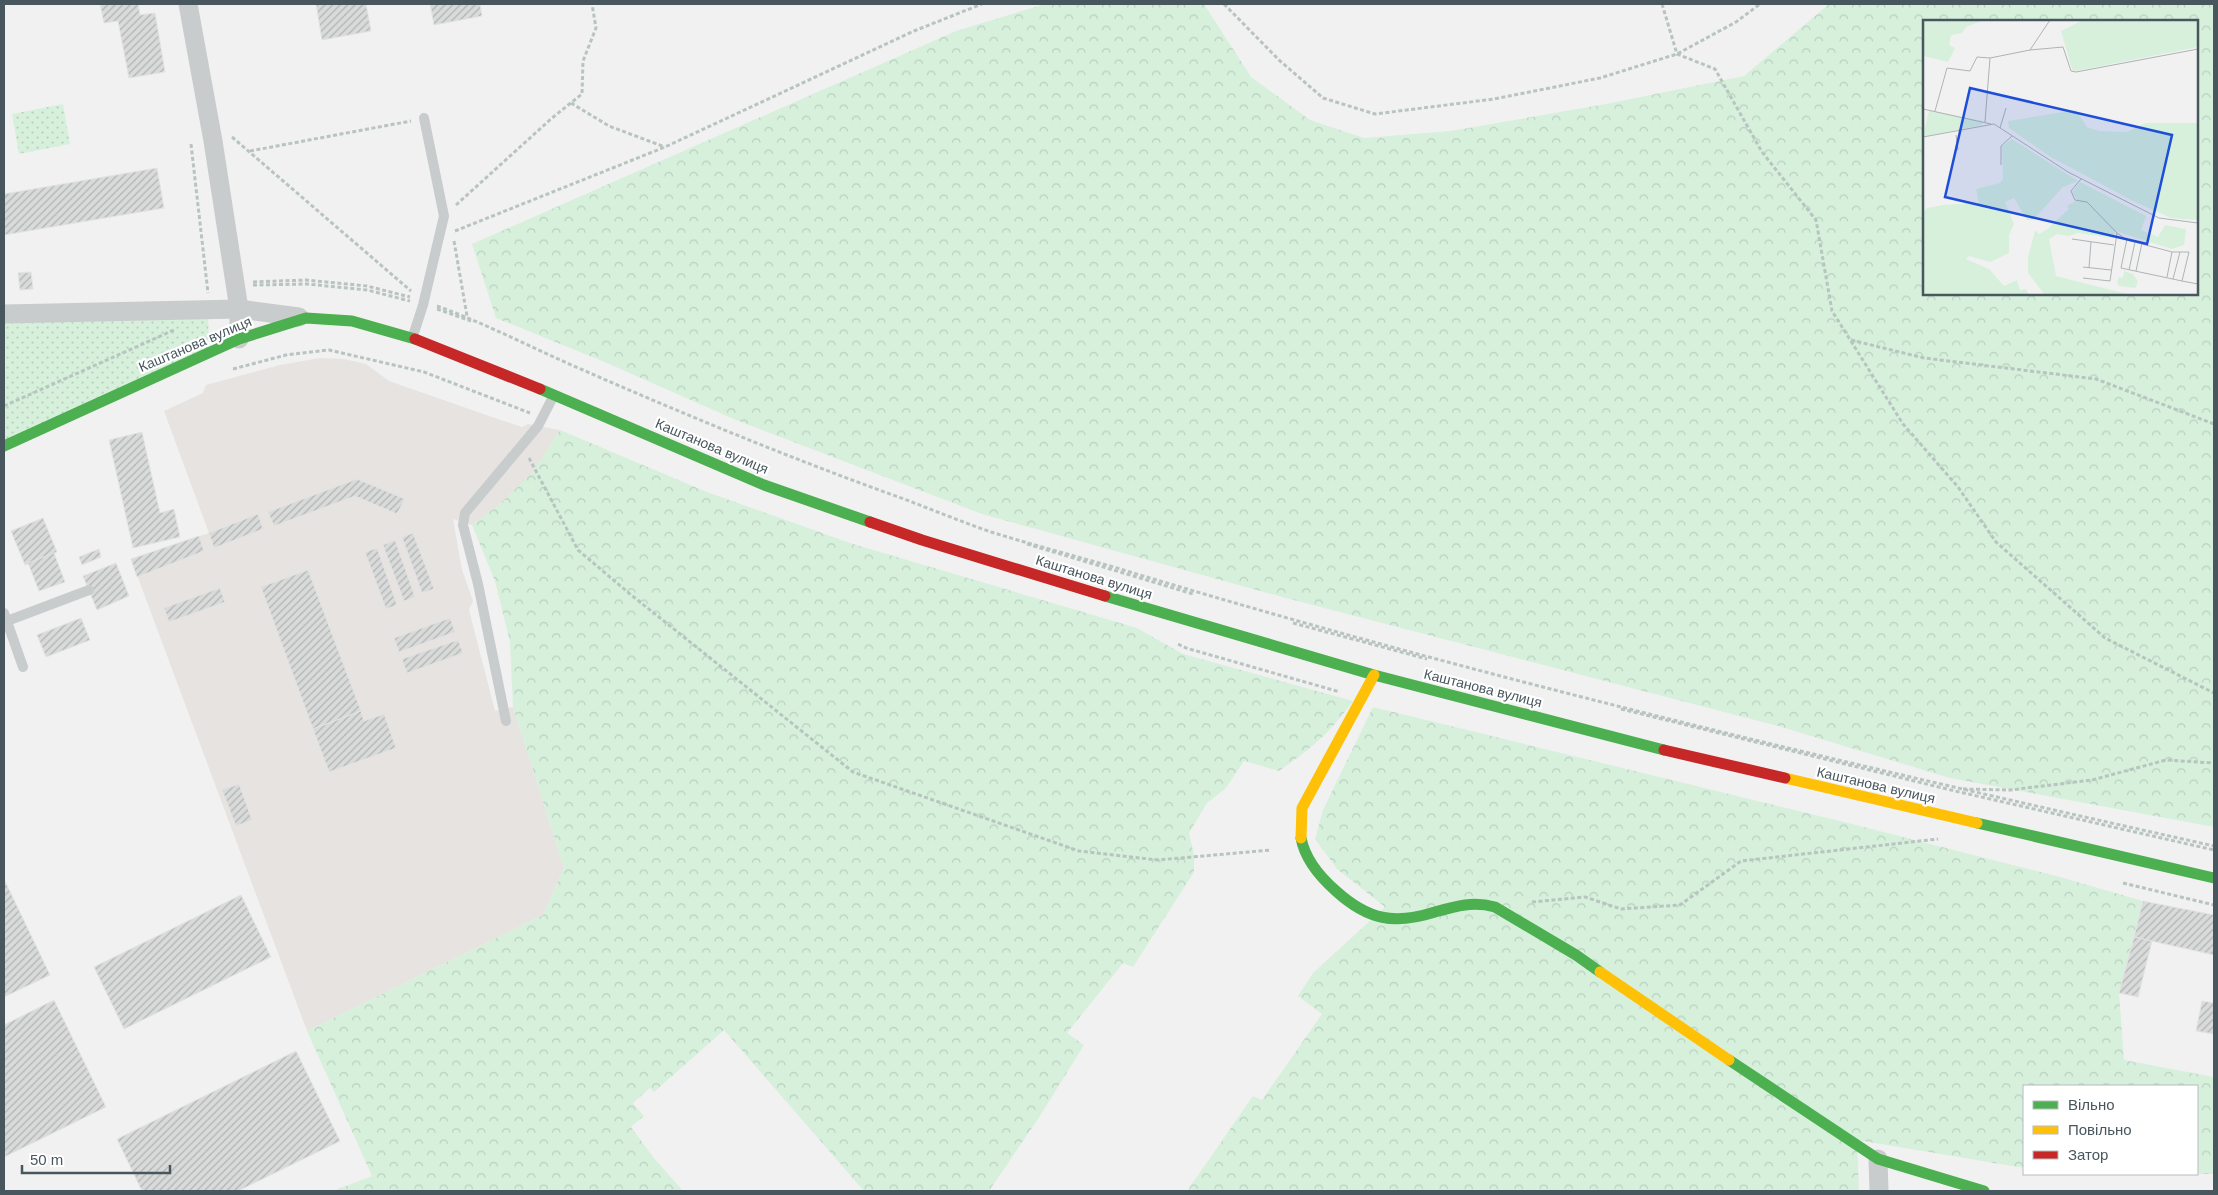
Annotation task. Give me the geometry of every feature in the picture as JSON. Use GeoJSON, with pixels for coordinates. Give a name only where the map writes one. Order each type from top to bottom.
{"type":"FeatureCollection","features":[{"type":"Feature","properties":{"kind":"main road","name":"Каштанова вулиця"},"geometry":{"type":"LineString","coordinates":[[4,446],[239,339],[306,318],[352,321],[412,338],[764,485],[922,540],[1162,614],[1374,675],[1685,755],[2214,878]]}},
{"type":"Feature","properties":{"kind":"main road"},"geometry":{"type":"LineString","coordinates":[[1374,675],[1302,808],[1299,827],[1303,851],[1327,883],[1360,910],[1384,920],[1429,914],[1464,903],[1481,902],[1495,907],[1576,955],[1635,997],[1878,1159],[1984,1191]]}},
{"type":"Feature","properties":{"kind":"street"},"geometry":{"type":"LineString","coordinates":[[188,4],[209,117],[239,309],[239,339]]}},
{"type":"Feature","properties":{"kind":"street"},"geometry":{"type":"LineString","coordinates":[[4,314],[239,309],[306,318]]}},
{"type":"Feature","properties":{"kind":"street"},"geometry":{"type":"LineString","coordinates":[[1878,1159],[1879,1191]]}},
{"type":"Feature","properties":{"kind":"lane"},"geometry":{"type":"LineString","coordinates":[[412,338],[423,303],[444,216],[424,118]]}},
{"type":"Feature","properties":{"kind":"lane"},"geometry":{"type":"LineString","coordinates":[[506,721],[478,584],[463,525],[465,513],[522,445],[542,418],[554,396]]}},
{"type":"Feature","properties":{"kind":"lane"},"geometry":{"type":"LineString","coordinates":[[23,666],[5,617],[89,590]]}},
{"type":"Feature","properties":{"kind":"path"},"geometry":{"type":"LineString","coordinates":[[444,216],[582,94],[583,61],[596,28],[592,4]]}},
{"type":"Feature","properties":{"kind":"path"},"geometry":{"type":"LineString","coordinates":[[468,317],[453,232],[665,147],[914,31],[982,4]]}},
{"type":"Feature","properties":{"kind":"path"},"geometry":{"type":"LineString","coordinates":[[1224,4],[1279,60],[1323,98],[1375,114],[1494,99],[1600,78],[1677,54],[1736,22],[1760,4]]}},
{"type":"Feature","properties":{"kind":"path"},"geometry":{"type":"LineString","coordinates":[[1662,4],[1677,54]]}},
{"type":"Feature","properties":{"kind":"path"},"geometry":{"type":"LineString","coordinates":[[1677,54],[1715,69],[1762,152],[1816,220],[1832,311],[1903,424],[1958,487],[1996,542],[2105,638],[2214,693]]}},
{"type":"Feature","properties":{"kind":"path"},"geometry":{"type":"LineString","coordinates":[[571,103],[609,126],[665,147]]}},
{"type":"Feature","properties":{"kind":"path"},"geometry":{"type":"LineString","coordinates":[[209,117],[423,303],[467,319],[580,371],[754,444],[885,495],[1009,539],[1326,632],[1700,730],[1955,791],[2214,848]]}},
{"type":"Feature","properties":{"kind":"path"},"geometry":{"type":"LineString","coordinates":[[249,151],[424,118]]}},
{"type":"Feature","properties":{"kind":"path"},"geometry":{"type":"LineString","coordinates":[[191,144],[208,285],[208,309]]}},
{"type":"Feature","properties":{"kind":"path"},"geometry":{"type":"LineString","coordinates":[[234,284],[306,280],[367,286],[468,317],[582,370],[746,439],[991,532],[1335,632],[1700,727],[1956,789],[2214,848]]}},
{"type":"Feature","properties":{"kind":"path"},"geometry":{"type":"LineString","coordinates":[[4,406],[182,327]]}},
{"type":"Feature","properties":{"kind":"path"},"geometry":{"type":"LineString","coordinates":[[1851,340],[1924,358],[2096,380],[2214,424]]}},
{"type":"Feature","properties":{"kind":"path"},"geometry":{"type":"LineString","coordinates":[[228,370],[286,355],[329,350],[424,372],[542,418]]}},
{"type":"Feature","properties":{"kind":"path"},"geometry":{"type":"LineString","coordinates":[[522,445],[578,550],[630,594],[853,772],[1079,851],[1158,860],[1271,850]]}},
{"type":"Feature","properties":{"kind":"path"},"geometry":{"type":"LineString","coordinates":[[1956,789],[2010,790],[2092,780],[2166,760],[2214,763]]}},
{"type":"Feature","properties":{"kind":"path"},"geometry":{"type":"LineString","coordinates":[[1495,907],[1551,899],[1585,897],[1621,909],[1680,905],[1740,861],[1940,839]]}},
{"type":"Feature","properties":{"kind":"shaded area"},"geometry":{"type":"Polygon","coordinates":[[[320,358],[344,359],[366,364],[389,381],[522,427],[528,424],[560,430],[532,474],[500,504],[472,525],[453,519],[462,570],[473,601],[469,610],[495,711],[513,707],[564,868],[543,915],[307,1031],[131,559],[209,533],[164,411],[203,393],[206,385],[280,365],[320,358]]]}},
{"type":"Feature","properties":{"kind":"green space"},"geometry":{"type":"Polygon","coordinates":[[[1045,4],[1204,4],[1251,77],[1310,120],[1364,138],[1451,131],[1606,104],[1744,76],[1829,4],[2214,4],[2214,827],[1950,778],[1778,726],[1286,598],[982,514],[736,420],[607,363],[496,318],[472,244],[956,31],[1045,4]]]}},
{"type":"Feature","properties":{"kind":"green space"},"geometry":{"type":"Polygon","coordinates":[[[63,104],[70,144],[19,154],[12,114],[63,104]]]}},
{"type":"Feature","properties":{"kind":"green space"},"geometry":{"type":"Polygon","coordinates":[[[208,309],[209,352],[4,446],[4,314],[208,309]]]}},
{"type":"Feature","properties":{"kind":"green space"},"geometry":{"type":"Polygon","coordinates":[[[560,430],[707,492],[853,544],[1137,628],[1183,654],[1353,701],[1336,723],[1319,740],[1279,771],[1244,761],[1226,788],[1207,803],[1189,833],[1194,855],[1194,872],[1133,967],[1123,963],[1067,1033],[1084,1045],[1038,1119],[989,1191],[864,1191],[724,1030],[654,1092],[650,1088],[633,1103],[644,1116],[631,1127],[654,1158],[683,1191],[333,1191],[372,1176],[307,1031],[543,915],[564,868],[513,707],[510,642],[495,581],[472,525],[500,504],[531,474],[560,430]]]}},
{"type":"Feature","properties":{"kind":"green space"},"geometry":{"type":"Polygon","coordinates":[[[1373,707],[1852,824],[2060,877],[2143,901],[2119,993],[2124,1060],[2214,1077],[2214,1174],[2198,1174],[2198,1085],[2023,1085],[2023,1168],[1857,1140],[1859,1191],[1187,1191],[1253,1096],[1262,1100],[1322,1014],[1298,996],[1313,973],[1385,907],[1337,869],[1315,839],[1323,810],[1373,707]]]}},
{"type":"Feature","properties":{"kind":"building"},"geometry":{"type":"Polygon","coordinates":[[[100,4],[138,4],[140,15],[155,13],[165,72],[129,78],[118,21],[104,23],[100,4]]]}},
{"type":"Feature","properties":{"kind":"building"},"geometry":{"type":"Polygon","coordinates":[[[316,4],[366,4],[371,31],[322,40],[316,4]]]}},
{"type":"Feature","properties":{"kind":"building"},"geometry":{"type":"Polygon","coordinates":[[[430,4],[480,4],[482,16],[434,25],[430,4]]]}},
{"type":"Feature","properties":{"kind":"building"},"geometry":{"type":"Polygon","coordinates":[[[157,168],[164,208],[4,235],[4,194],[157,168]]]}},
{"type":"Feature","properties":{"kind":"building"},"geometry":{"type":"Polygon","coordinates":[[[31,272],[33,289],[20,290],[18,273],[31,272]]]}},
{"type":"Feature","properties":{"kind":"building"},"geometry":{"type":"Polygon","coordinates":[[[142,432],[160,513],[174,509],[180,537],[133,548],[109,440],[142,432]]]}},
{"type":"Feature","properties":{"kind":"building"},"geometry":{"type":"Polygon","coordinates":[[[357,479],[405,499],[397,514],[355,496],[274,526],[268,512],[357,479]]]}},
{"type":"Feature","properties":{"kind":"building"},"geometry":{"type":"Polygon","coordinates":[[[258,514],[263,529],[214,548],[209,533],[258,514]]]}},
{"type":"Feature","properties":{"kind":"building"},"geometry":{"type":"Polygon","coordinates":[[[43,518],[57,552],[25,565],[11,531],[43,518]]]}},
{"type":"Feature","properties":{"kind":"building"},"geometry":{"type":"Polygon","coordinates":[[[413,533],[434,589],[422,593],[402,537],[413,533]]]}},
{"type":"Feature","properties":{"kind":"building"},"geometry":{"type":"Polygon","coordinates":[[[199,536],[204,551],[137,577],[131,559],[199,536]]]}},
{"type":"Feature","properties":{"kind":"building"},"geometry":{"type":"Polygon","coordinates":[[[395,540],[415,597],[404,601],[383,545],[395,540]]]}},
{"type":"Feature","properties":{"kind":"building"},"geometry":{"type":"Polygon","coordinates":[[[377,548],[397,605],[386,609],[365,552],[377,548]]]}},
{"type":"Feature","properties":{"kind":"building"},"geometry":{"type":"Polygon","coordinates":[[[99,549],[101,557],[82,565],[79,557],[99,549]]]}},
{"type":"Feature","properties":{"kind":"building"},"geometry":{"type":"Polygon","coordinates":[[[54,553],[65,582],[39,591],[28,563],[54,553]]]}},
{"type":"Feature","properties":{"kind":"building"},"geometry":{"type":"Polygon","coordinates":[[[116,563],[129,596],[97,610],[83,576],[116,563]]]}},
{"type":"Feature","properties":{"kind":"building"},"geometry":{"type":"Polygon","coordinates":[[[308,570],[361,711],[313,729],[261,587],[308,570]]]}},
{"type":"Feature","properties":{"kind":"building"},"geometry":{"type":"Polygon","coordinates":[[[220,588],[225,602],[169,622],[164,608],[220,588]]]}},
{"type":"Feature","properties":{"kind":"building"},"geometry":{"type":"Polygon","coordinates":[[[81,618],[90,640],[46,657],[37,635],[81,618]]]}},
{"type":"Feature","properties":{"kind":"building"},"geometry":{"type":"Polygon","coordinates":[[[450,618],[455,632],[399,652],[394,638],[450,618]]]}},
{"type":"Feature","properties":{"kind":"building"},"geometry":{"type":"Polygon","coordinates":[[[458,640],[463,653],[407,673],[402,659],[458,640]]]}},
{"type":"Feature","properties":{"kind":"building"},"geometry":{"type":"Polygon","coordinates":[[[361,711],[364,721],[384,714],[396,748],[329,772],[313,729],[361,711]]]}},
{"type":"Feature","properties":{"kind":"building"},"geometry":{"type":"Polygon","coordinates":[[[239,784],[252,820],[236,826],[222,790],[239,784]]]}},
{"type":"Feature","properties":{"kind":"building"},"geometry":{"type":"Polygon","coordinates":[[[4,879],[50,975],[4,997],[4,879]]]}},
{"type":"Feature","properties":{"kind":"building"},"geometry":{"type":"Polygon","coordinates":[[[241,895],[271,957],[124,1029],[94,967],[241,895]]]}},
{"type":"Feature","properties":{"kind":"building"},"geometry":{"type":"Polygon","coordinates":[[[2143,901],[2214,915],[2214,955],[2134,937],[2143,901]]]}},
{"type":"Feature","properties":{"kind":"building"},"geometry":{"type":"Polygon","coordinates":[[[2134,937],[2152,941],[2138,997],[2119,993],[2134,937]]]}},
{"type":"Feature","properties":{"kind":"building"},"geometry":{"type":"Polygon","coordinates":[[[54,1000],[106,1107],[4,1157],[4,1025],[54,1000]]]}},
{"type":"Feature","properties":{"kind":"building"},"geometry":{"type":"Polygon","coordinates":[[[2202,1001],[2214,1003],[2214,1034],[2196,1031],[2202,1001]]]}},
{"type":"Feature","properties":{"kind":"building"},"geometry":{"type":"Polygon","coordinates":[[[296,1051],[340,1141],[238,1191],[142,1191],[117,1139],[296,1051]]]}},
{"type":"Feature","properties":{"kind":"traffic: fast"},"geometry":{"type":"LineString","coordinates":[[4,446],[239,339],[306,318],[352,321],[415,339]]}},
{"type":"Feature","properties":{"kind":"traffic: fast"},"geometry":{"type":"LineString","coordinates":[[540,389],[764,485],[870,522]]}},
{"type":"Feature","properties":{"kind":"traffic: fast"},"geometry":{"type":"LineString","coordinates":[[1105,596],[1374,675],[1664,750]]}},
{"type":"Feature","properties":{"kind":"traffic: fast"},"geometry":{"type":"LineString","coordinates":[[1977,823],[2214,878]]}},
{"type":"Feature","properties":{"kind":"traffic: fast"},"geometry":{"type":"LineString","coordinates":[[1301,838],[1306,853],[1324,880],[1348,901],[1371,914],[1394,919],[1420,916],[1465,905],[1479,904],[1495,907],[1576,955],[1600,972]]}},
{"type":"Feature","properties":{"kind":"traffic: fast"},"geometry":{"type":"LineString","coordinates":[[1729,1060],[1878,1159],[1984,1191]]}},
{"type":"Feature","properties":{"kind":"traffic: slow"},"geometry":{"type":"LineString","coordinates":[[1301,838],[1302,808],[1374,675]]}},
{"type":"Feature","properties":{"kind":"traffic: slow"},"geometry":{"type":"LineString","coordinates":[[1785,778],[1977,823]]}},
{"type":"Feature","properties":{"kind":"traffic: slow"},"geometry":{"type":"LineString","coordinates":[[1600,972],[1729,1060]]}},
{"type":"Feature","properties":{"kind":"traffic: jam"},"geometry":{"type":"LineString","coordinates":[[415,339],[540,389]]}},
{"type":"Feature","properties":{"kind":"traffic: jam"},"geometry":{"type":"LineString","coordinates":[[870,522],[922,540],[1105,596]]}},
{"type":"Feature","properties":{"kind":"traffic: jam"},"geometry":{"type":"LineString","coordinates":[[1664,750],[1785,778]]}}]}
